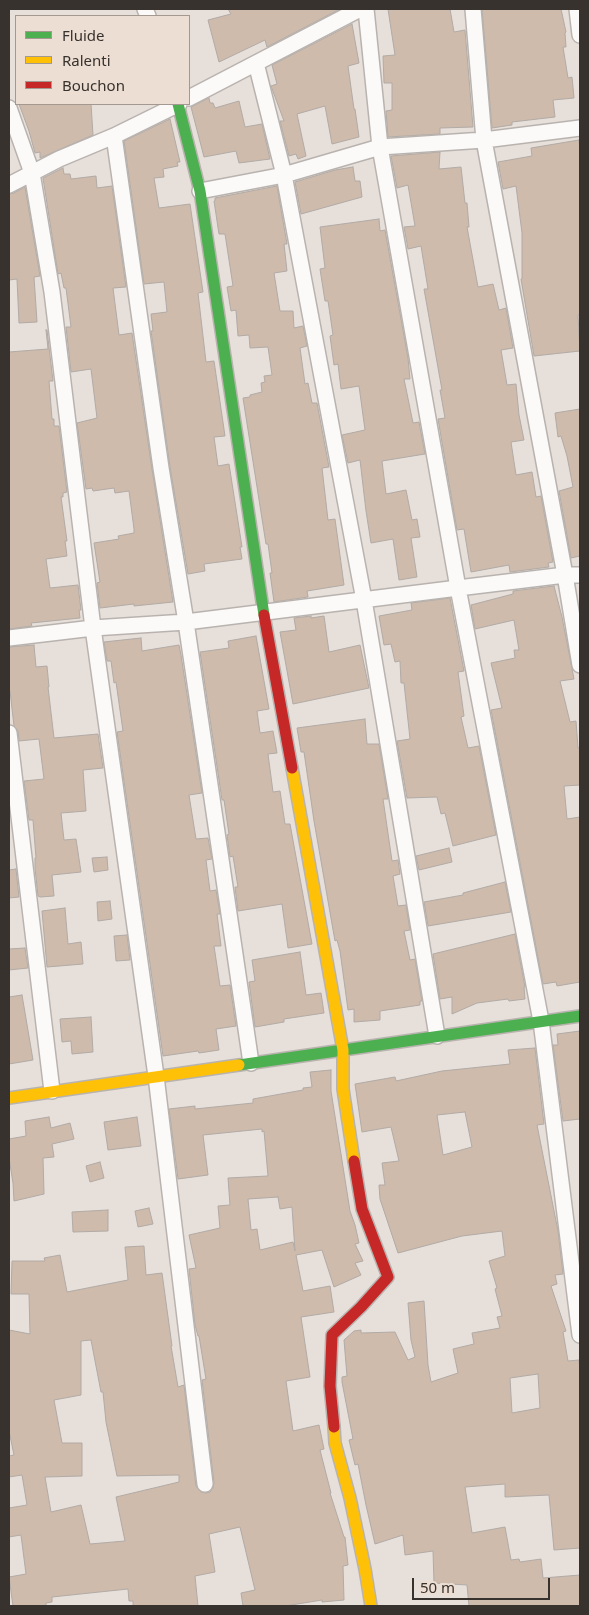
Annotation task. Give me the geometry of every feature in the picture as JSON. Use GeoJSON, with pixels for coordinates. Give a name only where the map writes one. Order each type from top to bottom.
{"type":"FeatureCollection","features":[{"type":"Feature","properties":{"kind":"street"},"geometry":{"type":"LineString","coordinates":[[190,97],[360,9]]}},
{"type":"Feature","properties":{"kind":"street"},"geometry":{"type":"LineString","coordinates":[[366,9],[380,147],[458,588],[541,1022],[580,1335]]}},
{"type":"Feature","properties":{"kind":"street"},"geometry":{"type":"LineString","coordinates":[[473,9],[484,140],[565,575],[580,666]]}},
{"type":"Feature","properties":{"kind":"street"},"geometry":{"type":"LineString","coordinates":[[577,9],[580,35]]}},
{"type":"Feature","properties":{"kind":"street"},"geometry":{"type":"LineString","coordinates":[[256,63],[284,175],[364,600],[437,1036]]}},
{"type":"Feature","properties":{"kind":"street"},"geometry":{"type":"LineString","coordinates":[[9,185],[59,159],[114,136],[176,105]]}},
{"type":"Feature","properties":{"kind":"street"},"geometry":{"type":"LineString","coordinates":[[178,105],[200,191],[264,613],[343,1050],[343,1089],[362,1208],[388,1277],[362,1307],[332,1335],[330,1386],[335,1443],[366,1569],[371,1606]]}},
{"type":"Feature","properties":{"kind":"street"},"geometry":{"type":"LineString","coordinates":[[9,108],[32,173],[52,292],[93,628],[156,1076],[205,1484]]}},
{"type":"Feature","properties":{"kind":"street"},"geometry":{"type":"LineString","coordinates":[[200,191],[284,175],[380,147],[484,140],[580,128]]}},
{"type":"Feature","properties":{"kind":"street"},"geometry":{"type":"LineString","coordinates":[[114,136],[161,468],[186,622],[251,1063]]}},
{"type":"Feature","properties":{"kind":"street"},"geometry":{"type":"LineString","coordinates":[[9,638],[93,628],[186,622],[565,575],[580,575]]}},
{"type":"Feature","properties":{"kind":"street"},"geometry":{"type":"LineString","coordinates":[[9,733],[52,1091]]}},
{"type":"Feature","properties":{"kind":"street"},"geometry":{"type":"LineString","coordinates":[[9,1098],[580,1016]]}},
{"type":"Feature","properties":{"kind":"building"},"geometry":{"type":"Polygon","coordinates":[[[228,9],[340,9],[267,47],[265,40],[219,62],[208,20],[231,14],[228,9]]]}},
{"type":"Feature","properties":{"kind":"building"},"geometry":{"type":"Polygon","coordinates":[[[388,9],[450,9],[454,32],[465,30],[473,127],[440,128],[440,134],[388,137],[386,111],[392,110],[392,83],[384,83],[383,56],[395,55],[388,9]]]}},
{"type":"Feature","properties":{"kind":"building"},"geometry":{"type":"Polygon","coordinates":[[[482,9],[561,9],[566,32],[566,47],[563,47],[568,78],[572,77],[574,98],[553,100],[555,117],[512,122],[512,125],[492,128],[482,9]]]}},
{"type":"Feature","properties":{"kind":"building"},"geometry":{"type":"Polygon","coordinates":[[[352,24],[359,63],[348,66],[359,137],[332,144],[325,106],[297,114],[306,156],[298,159],[296,154],[289,156],[280,121],[284,121],[271,86],[277,84],[272,65],[352,24]]]}},
{"type":"Feature","properties":{"kind":"building"},"geometry":{"type":"Polygon","coordinates":[[[209,98],[210,103],[213,103],[215,108],[239,101],[245,127],[262,124],[270,159],[239,163],[236,151],[204,157],[191,107],[209,98]]]}},
{"type":"Feature","properties":{"kind":"building"},"geometry":{"type":"Polygon","coordinates":[[[19,105],[91,105],[93,135],[40,158],[40,152],[35,153],[19,105]]]}},
{"type":"Feature","properties":{"kind":"building"},"geometry":{"type":"Polygon","coordinates":[[[170,119],[180,162],[177,162],[178,166],[163,169],[164,177],[154,178],[159,208],[190,204],[203,292],[198,293],[206,362],[214,361],[225,436],[214,437],[218,466],[229,464],[242,547],[240,547],[242,559],[204,564],[205,571],[188,574],[170,467],[151,331],[153,331],[151,314],[167,312],[164,282],[144,284],[124,141],[170,119]]]}},
{"type":"Feature","properties":{"kind":"building"},"geometry":{"type":"Polygon","coordinates":[[[579,140],[580,315],[578,315],[580,351],[534,356],[521,279],[522,233],[516,186],[503,189],[498,162],[532,156],[531,148],[579,140]]]}},
{"type":"Feature","properties":{"kind":"building"},"geometry":{"type":"Polygon","coordinates":[[[440,152],[439,169],[461,167],[465,203],[467,203],[469,227],[467,227],[478,287],[493,284],[499,310],[506,308],[513,348],[501,350],[507,385],[516,384],[524,440],[511,442],[516,475],[532,472],[536,497],[541,496],[553,562],[548,563],[549,567],[510,572],[509,565],[471,572],[464,529],[457,530],[438,419],[445,418],[440,390],[442,390],[424,289],[428,289],[421,246],[408,249],[404,227],[415,226],[408,185],[397,188],[391,156],[440,152]]]}},
{"type":"Feature","properties":{"kind":"building"},"geometry":{"type":"Polygon","coordinates":[[[353,167],[355,181],[360,181],[362,197],[301,214],[295,182],[335,170],[353,167]]]}},
{"type":"Feature","properties":{"kind":"building"},"geometry":{"type":"Polygon","coordinates":[[[63,168],[64,174],[70,174],[71,179],[96,176],[97,188],[112,186],[126,287],[113,288],[119,335],[132,333],[173,602],[100,608],[97,583],[100,582],[94,543],[119,539],[118,536],[134,533],[134,529],[129,491],[115,493],[114,488],[93,491],[92,488],[86,489],[77,423],[97,418],[91,369],[71,372],[66,327],[71,327],[66,288],[64,288],[61,273],[58,274],[43,178],[63,168]]]}},
{"type":"Feature","properties":{"kind":"building"},"geometry":{"type":"Polygon","coordinates":[[[277,186],[287,244],[284,244],[287,271],[274,273],[280,311],[293,311],[294,328],[303,326],[307,346],[300,348],[305,384],[308,383],[312,403],[317,403],[329,467],[322,468],[328,520],[335,519],[344,585],[307,591],[308,597],[274,602],[268,544],[266,544],[243,398],[262,392],[261,383],[265,382],[264,376],[272,375],[268,347],[250,348],[249,335],[238,336],[236,310],[231,311],[227,287],[233,286],[225,234],[219,234],[214,201],[215,198],[277,186]]]}},
{"type":"Feature","properties":{"kind":"building"},"geometry":{"type":"Polygon","coordinates":[[[25,187],[40,276],[34,277],[37,322],[19,323],[17,279],[9,280],[9,194],[25,187]]]}},
{"type":"Feature","properties":{"kind":"building"},"geometry":{"type":"Polygon","coordinates":[[[379,219],[380,231],[385,230],[408,358],[410,379],[404,379],[413,423],[419,422],[425,454],[382,461],[386,494],[406,490],[412,520],[417,519],[420,537],[411,538],[417,577],[399,580],[393,539],[371,543],[360,460],[348,463],[342,435],[365,430],[359,386],[341,389],[338,364],[334,365],[330,336],[333,335],[328,301],[325,301],[320,269],[325,268],[320,227],[379,219]]]}},
{"type":"Feature","properties":{"kind":"building"},"geometry":{"type":"Polygon","coordinates":[[[46,330],[53,381],[49,381],[52,419],[54,419],[54,426],[59,426],[67,492],[63,493],[63,497],[61,497],[67,541],[65,541],[67,556],[46,559],[50,588],[78,585],[81,610],[79,610],[80,618],[31,623],[32,626],[9,629],[9,352],[48,349],[46,330]]]}},
{"type":"Feature","properties":{"kind":"building"},"geometry":{"type":"Polygon","coordinates":[[[580,409],[580,556],[571,558],[559,491],[573,487],[561,436],[558,437],[555,413],[580,409]]]}},
{"type":"Feature","properties":{"kind":"building"},"geometry":{"type":"Polygon","coordinates":[[[554,586],[574,679],[560,681],[570,722],[576,721],[578,748],[580,748],[580,785],[564,786],[567,819],[580,817],[580,982],[557,986],[556,982],[543,984],[491,710],[502,708],[491,663],[515,658],[514,650],[519,650],[514,620],[475,629],[471,605],[513,594],[513,591],[554,586]]]}},
{"type":"Feature","properties":{"kind":"building"},"geometry":{"type":"Polygon","coordinates":[[[450,598],[464,671],[458,672],[464,716],[461,717],[468,748],[479,746],[496,835],[453,846],[445,813],[441,814],[437,797],[407,798],[397,741],[410,739],[404,683],[401,683],[400,661],[395,662],[391,644],[384,645],[379,616],[412,610],[411,603],[450,598]]]}},
{"type":"Feature","properties":{"kind":"building"},"geometry":{"type":"Polygon","coordinates":[[[311,616],[311,618],[324,616],[329,652],[360,645],[369,688],[293,704],[280,632],[296,630],[294,618],[311,616]]]}},
{"type":"Feature","properties":{"kind":"building"},"geometry":{"type":"Polygon","coordinates":[[[256,636],[269,709],[257,711],[260,733],[273,731],[277,753],[268,754],[273,792],[280,791],[285,824],[290,824],[312,944],[288,948],[282,904],[238,911],[235,887],[238,887],[233,856],[230,857],[227,835],[229,834],[224,800],[222,800],[200,652],[229,648],[228,641],[256,636]]]}},
{"type":"Feature","properties":{"kind":"building"},"geometry":{"type":"Polygon","coordinates":[[[141,638],[142,651],[179,645],[181,655],[202,793],[189,795],[196,839],[208,838],[212,859],[206,860],[210,891],[216,890],[220,914],[217,914],[221,946],[214,946],[220,986],[230,985],[236,1026],[216,1029],[219,1050],[163,1056],[117,732],[123,731],[116,682],[114,683],[111,661],[107,661],[104,642],[141,638]]]}},
{"type":"Feature","properties":{"kind":"building"},"geometry":{"type":"Polygon","coordinates":[[[34,645],[36,667],[47,666],[54,738],[98,734],[103,768],[83,770],[86,811],[61,813],[64,840],[76,839],[81,872],[52,875],[54,896],[40,897],[38,896],[35,868],[33,820],[29,820],[24,781],[44,779],[39,739],[19,741],[18,731],[14,726],[9,692],[9,647],[34,645]]]}},
{"type":"Feature","properties":{"kind":"building"},"geometry":{"type":"Polygon","coordinates":[[[365,719],[367,744],[379,744],[388,799],[383,799],[392,861],[398,860],[400,874],[393,876],[398,906],[406,905],[410,930],[404,931],[410,960],[415,959],[422,1001],[420,1001],[420,1005],[380,1011],[380,1020],[354,1022],[354,1009],[348,1010],[340,951],[337,940],[335,941],[304,752],[301,752],[297,728],[365,719]]]}},
{"type":"Feature","properties":{"kind":"building"},"geometry":{"type":"Polygon","coordinates":[[[449,848],[452,862],[419,870],[416,856],[449,848]]]}},
{"type":"Feature","properties":{"kind":"building"},"geometry":{"type":"Polygon","coordinates":[[[107,857],[108,870],[94,872],[92,858],[107,857]]]}},
{"type":"Feature","properties":{"kind":"building"},"geometry":{"type":"Polygon","coordinates":[[[16,869],[19,897],[9,898],[9,870],[16,869]]]}},
{"type":"Feature","properties":{"kind":"building"},"geometry":{"type":"Polygon","coordinates":[[[505,882],[511,912],[428,926],[424,902],[463,895],[463,893],[505,882]]]}},
{"type":"Feature","properties":{"kind":"building"},"geometry":{"type":"Polygon","coordinates":[[[110,901],[112,919],[98,921],[97,902],[110,901]]]}},
{"type":"Feature","properties":{"kind":"building"},"geometry":{"type":"Polygon","coordinates":[[[65,908],[68,944],[81,942],[83,964],[47,967],[42,911],[65,908]]]}},
{"type":"Feature","properties":{"kind":"building"},"geometry":{"type":"Polygon","coordinates":[[[515,934],[525,987],[525,999],[477,1003],[452,1014],[452,997],[440,999],[433,954],[515,934]]]}},
{"type":"Feature","properties":{"kind":"building"},"geometry":{"type":"Polygon","coordinates":[[[127,935],[130,960],[116,961],[114,936],[127,935]]]}},
{"type":"Feature","properties":{"kind":"building"},"geometry":{"type":"Polygon","coordinates":[[[25,948],[28,968],[9,970],[9,949],[25,948]]]}},
{"type":"Feature","properties":{"kind":"building"},"geometry":{"type":"Polygon","coordinates":[[[300,952],[306,995],[321,993],[324,1013],[284,1019],[284,1022],[255,1027],[249,982],[255,981],[252,960],[300,952]]]}},
{"type":"Feature","properties":{"kind":"building"},"geometry":{"type":"Polygon","coordinates":[[[22,995],[33,1060],[9,1064],[9,997],[22,995]]]}},
{"type":"Feature","properties":{"kind":"building"},"geometry":{"type":"Polygon","coordinates":[[[91,1017],[93,1052],[72,1054],[71,1041],[62,1042],[60,1019],[91,1017]]]}},
{"type":"Feature","properties":{"kind":"building"},"geometry":{"type":"Polygon","coordinates":[[[580,1031],[580,1119],[563,1121],[553,1045],[558,1045],[557,1034],[580,1031]]]}},
{"type":"Feature","properties":{"kind":"building"},"geometry":{"type":"Polygon","coordinates":[[[535,1048],[544,1124],[537,1125],[558,1231],[563,1274],[555,1275],[557,1284],[551,1286],[566,1331],[563,1332],[568,1361],[579,1360],[580,1370],[580,1548],[554,1550],[549,1495],[505,1497],[505,1484],[465,1487],[472,1533],[505,1527],[511,1560],[519,1559],[520,1562],[541,1559],[543,1578],[580,1575],[580,1606],[469,1606],[467,1585],[434,1583],[433,1551],[405,1555],[403,1535],[375,1544],[358,1464],[355,1465],[349,1440],[353,1439],[342,1382],[342,1377],[347,1376],[344,1340],[354,1331],[361,1330],[361,1333],[395,1332],[408,1360],[415,1357],[411,1340],[408,1303],[424,1301],[428,1365],[431,1382],[458,1373],[453,1349],[474,1344],[472,1333],[500,1328],[497,1317],[502,1316],[495,1289],[497,1288],[489,1261],[505,1256],[502,1231],[462,1236],[398,1253],[380,1199],[379,1185],[385,1185],[382,1163],[399,1161],[391,1127],[362,1132],[355,1084],[395,1077],[396,1081],[442,1071],[510,1064],[508,1050],[535,1048]],[[465,1112],[437,1115],[443,1155],[472,1147],[465,1112]],[[538,1374],[510,1378],[512,1413],[540,1408],[538,1374]]]}},
{"type":"Feature","properties":{"kind":"building"},"geometry":{"type":"Polygon","coordinates":[[[331,1070],[331,1091],[350,1211],[359,1243],[355,1244],[363,1261],[355,1263],[361,1275],[334,1287],[322,1250],[296,1255],[303,1291],[330,1286],[334,1312],[301,1317],[310,1377],[286,1381],[293,1431],[319,1425],[324,1449],[320,1450],[330,1493],[345,1537],[348,1565],[343,1566],[344,1600],[322,1602],[322,1600],[285,1606],[243,1606],[241,1593],[255,1590],[240,1527],[209,1534],[215,1572],[195,1576],[198,1606],[133,1606],[133,1601],[129,1601],[128,1589],[52,1597],[52,1602],[46,1603],[46,1606],[13,1606],[9,1577],[26,1574],[21,1535],[9,1537],[9,1508],[27,1505],[22,1475],[9,1477],[9,1456],[14,1455],[9,1431],[9,1330],[30,1334],[29,1294],[11,1294],[12,1261],[45,1261],[44,1258],[60,1255],[67,1292],[128,1280],[125,1247],[144,1246],[146,1275],[162,1273],[178,1387],[184,1385],[196,1486],[201,1492],[210,1492],[214,1483],[202,1380],[206,1379],[199,1336],[195,1325],[189,1269],[196,1268],[189,1235],[220,1228],[218,1206],[230,1205],[228,1178],[268,1176],[264,1131],[262,1132],[262,1129],[203,1135],[208,1175],[178,1179],[169,1109],[195,1106],[195,1109],[253,1103],[253,1099],[303,1090],[303,1088],[312,1087],[310,1072],[331,1070]],[[278,1197],[248,1199],[251,1230],[257,1229],[260,1250],[293,1242],[295,1251],[292,1207],[280,1209],[278,1197]],[[91,1340],[81,1341],[81,1395],[54,1400],[62,1443],[82,1443],[82,1476],[45,1477],[51,1512],[81,1505],[90,1544],[125,1541],[116,1497],[179,1482],[179,1475],[117,1476],[106,1422],[103,1392],[101,1392],[91,1340]]]}},
{"type":"Feature","properties":{"kind":"building"},"geometry":{"type":"Polygon","coordinates":[[[49,1117],[51,1128],[70,1123],[74,1139],[52,1144],[54,1157],[43,1158],[44,1194],[14,1201],[9,1158],[9,1139],[26,1136],[25,1121],[49,1117]]]}},
{"type":"Feature","properties":{"kind":"building"},"geometry":{"type":"Polygon","coordinates":[[[137,1117],[141,1146],[108,1150],[104,1122],[137,1117]]]}},
{"type":"Feature","properties":{"kind":"building"},"geometry":{"type":"Polygon","coordinates":[[[100,1162],[104,1178],[90,1182],[86,1166],[100,1162]]]}},
{"type":"Feature","properties":{"kind":"building"},"geometry":{"type":"Polygon","coordinates":[[[149,1208],[153,1224],[138,1227],[135,1211],[149,1208]]]}},
{"type":"Feature","properties":{"kind":"building"},"geometry":{"type":"Polygon","coordinates":[[[108,1210],[108,1231],[73,1232],[72,1212],[108,1210]]]}},
{"type":"Feature","properties":{"kind":"traffic: fast"},"geometry":{"type":"LineString","coordinates":[[178,105],[200,191],[264,615]]}},
{"type":"Feature","properties":{"kind":"traffic: fast"},"geometry":{"type":"LineString","coordinates":[[239,1065],[580,1016]]}},
{"type":"Feature","properties":{"kind":"traffic: slow"},"geometry":{"type":"LineString","coordinates":[[292,768],[343,1050],[343,1089],[354,1161]]}},
{"type":"Feature","properties":{"kind":"traffic: slow"},"geometry":{"type":"LineString","coordinates":[[9,1098],[239,1065]]}},
{"type":"Feature","properties":{"kind":"traffic: slow"},"geometry":{"type":"LineString","coordinates":[[334,1427],[335,1443],[350,1498],[371,1606]]}},
{"type":"Feature","properties":{"kind":"traffic: jam"},"geometry":{"type":"LineString","coordinates":[[264,615],[292,768]]}},
{"type":"Feature","properties":{"kind":"traffic: jam"},"geometry":{"type":"LineString","coordinates":[[334,1427],[330,1386],[332,1335],[388,1277],[362,1209],[354,1161]]}}]}
